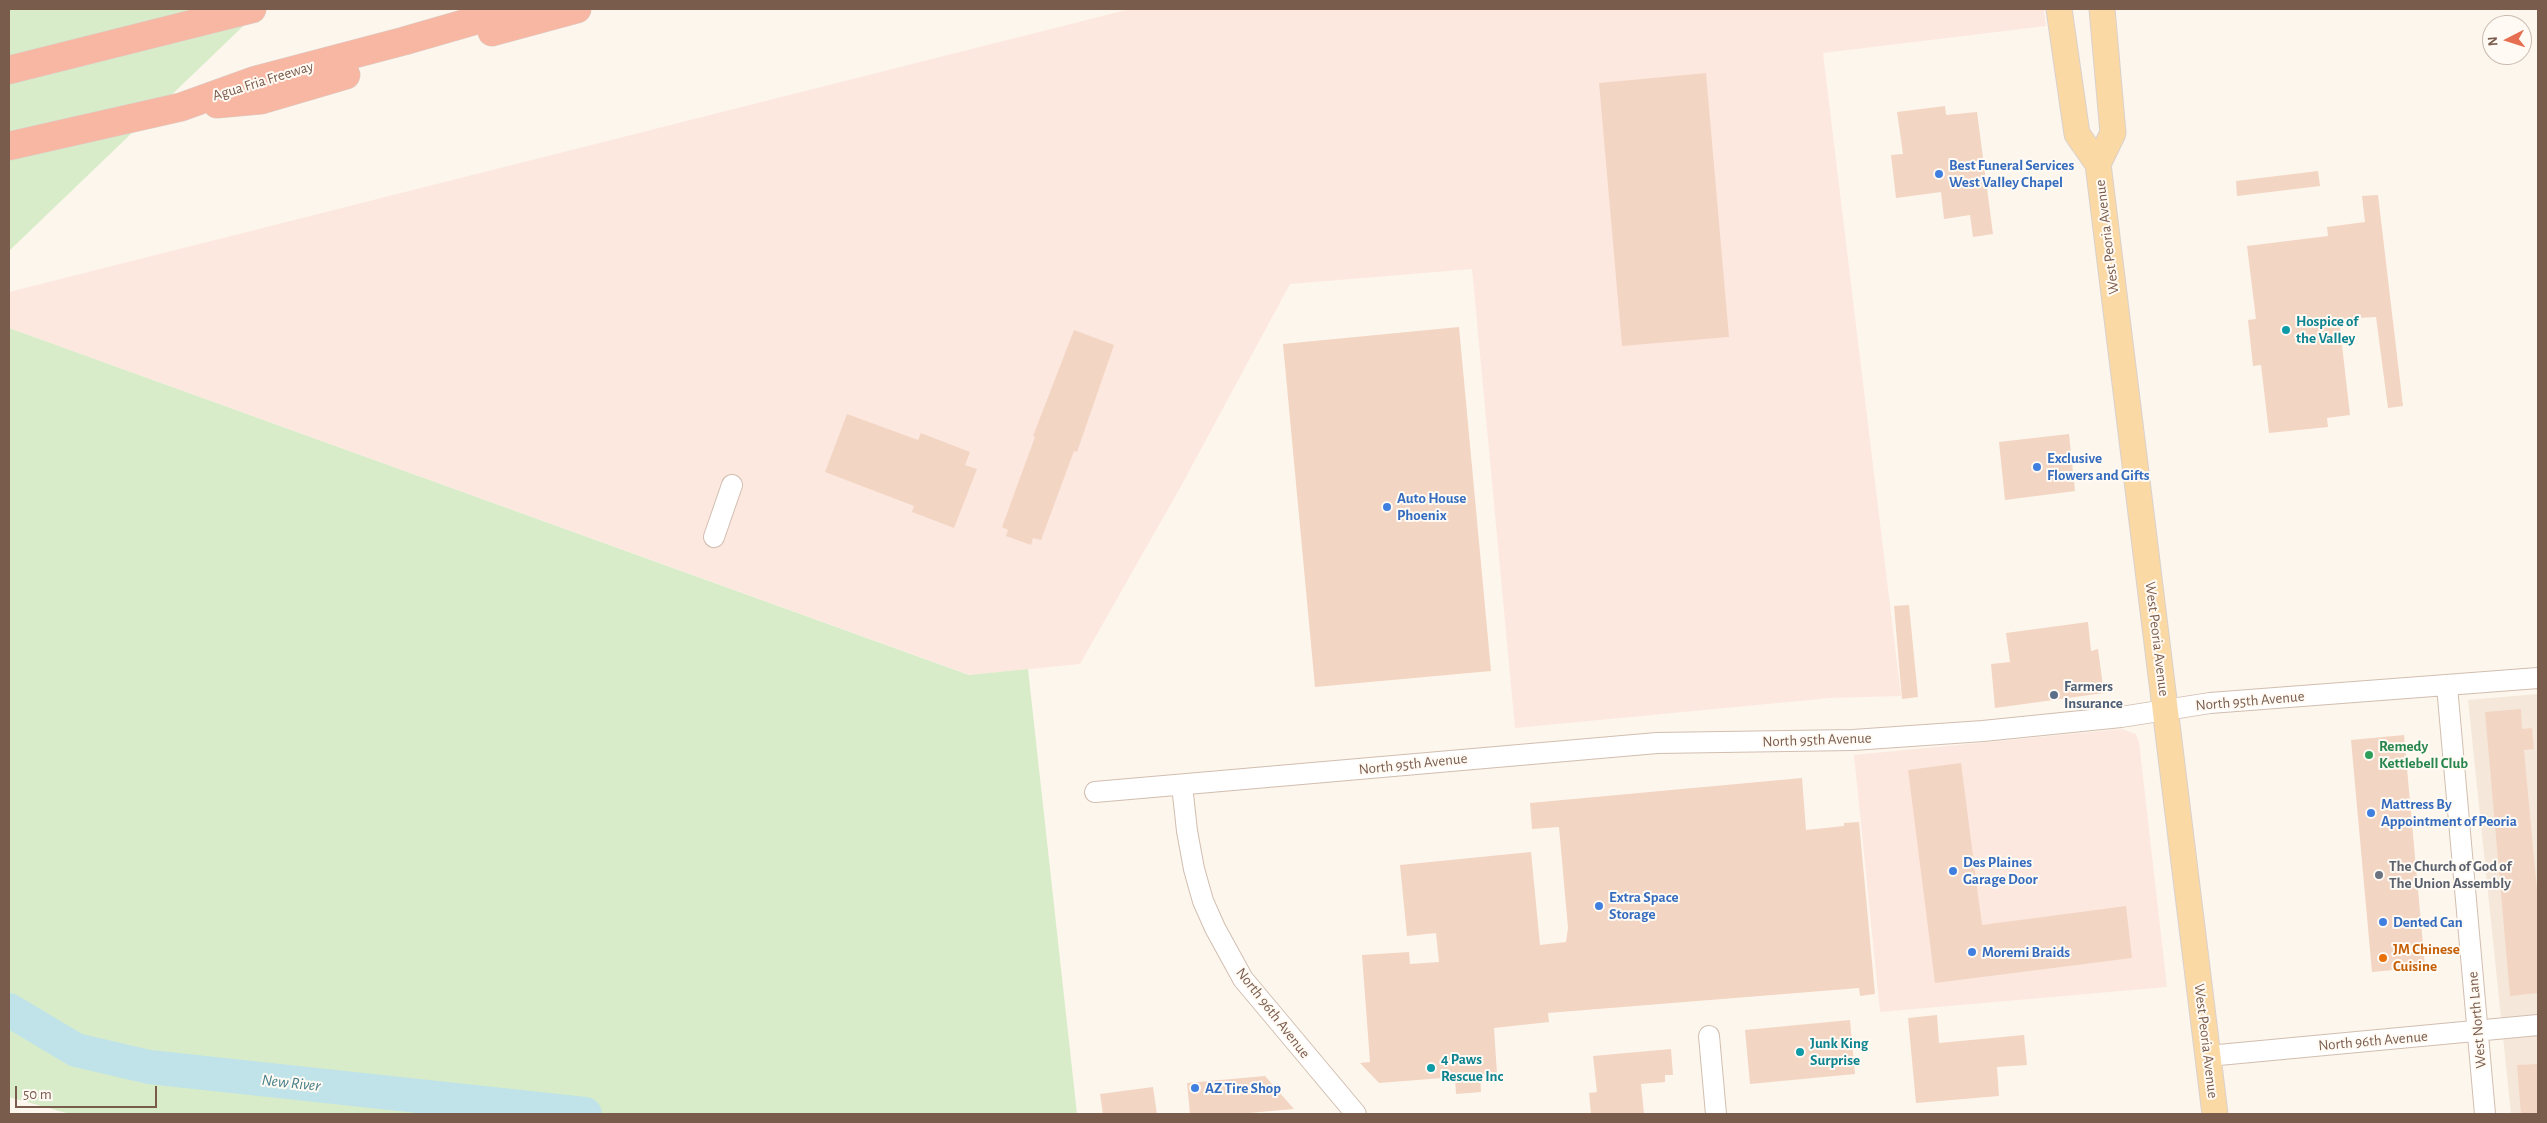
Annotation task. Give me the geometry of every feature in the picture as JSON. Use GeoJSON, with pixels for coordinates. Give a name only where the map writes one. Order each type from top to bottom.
{"type":"FeatureCollection","features":[{"type":"Feature","properties":{"kind":"highway"},"geometry":{"type":"LineString","coordinates":[[162,33],[202,9]]}},
{"type":"Feature","properties":{"kind":"highway"},"geometry":{"type":"LineString","coordinates":[[9,70],[252,9]]}},
{"type":"Feature","properties":{"kind":"highway","name":"Agua Fria Freeway"},"geometry":{"type":"LineString","coordinates":[[9,146],[181,107],[256,80],[404,41],[515,9]]}},
{"type":"Feature","properties":{"kind":"highway"},"geometry":{"type":"LineString","coordinates":[[181,107],[261,100],[577,9]]}},
{"type":"Feature","properties":{"kind":"main road","name":"West Peoria Avenue"},"geometry":{"type":"LineString","coordinates":[[2059,9],[2077,134],[2098,164],[2215,1114]]}},
{"type":"Feature","properties":{"kind":"main road","name":"West Peoria Avenue"},"geometry":{"type":"LineString","coordinates":[[2098,164],[2113,133],[2102,9]]}},
{"type":"Feature","properties":{"kind":"street"},"geometry":{"type":"LineString","coordinates":[[714,537],[732,485]]}},
{"type":"Feature","properties":{"kind":"street","name":"North 95th Avenue"},"geometry":{"type":"LineString","coordinates":[[1095,792],[1647,744],[1853,740],[1983,731],[2121,717],[2210,703],[2538,678]]}},
{"type":"Feature","properties":{"kind":"street","name":"West North Lane"},"geometry":{"type":"LineString","coordinates":[[2447,686],[2485,1114]]}},
{"type":"Feature","properties":{"kind":"street","name":"North 96th Avenue"},"geometry":{"type":"LineString","coordinates":[[1182,785],[1194,869],[1203,901],[1215,928],[1243,979],[1356,1114]]}},
{"type":"Feature","properties":{"kind":"street","name":"North 96th Avenue"},"geometry":{"type":"LineString","coordinates":[[2208,1056],[2538,1025]]}},
{"type":"Feature","properties":{"kind":"street"},"geometry":{"type":"LineString","coordinates":[[1709,1036],[1716,1114]]}},
{"type":"Feature","properties":{"kind":"shaded area"},"geometry":{"type":"Polygon","coordinates":[[[1130,9],[2044,9],[2046,26],[1823,53],[1901,696],[1830,698],[1515,728],[1472,269],[1290,284],[1180,488],[1080,664],[970,675],[9,328],[9,292],[1130,9]]]}},
{"type":"Feature","properties":{"kind":"shaded area"},"geometry":{"type":"Polygon","coordinates":[[[2538,694],[2538,1114],[2511,1114],[2468,700],[2538,694]]]}},
{"type":"Feature","properties":{"kind":"shaded area"},"geometry":{"type":"Polygon","coordinates":[[[2122,729],[2136,734],[2139,742],[2167,987],[1880,1012],[1854,755],[2122,729]]]}},
{"type":"Feature","properties":{"kind":"green space"},"geometry":{"type":"Polygon","coordinates":[[[9,9],[261,9],[9,251],[9,9]]]}},
{"type":"Feature","properties":{"kind":"green space"},"geometry":{"type":"Polygon","coordinates":[[[9,328],[969,675],[1028,669],[1077,1114],[70,1114],[9,1097],[9,328]]]}},
{"type":"Feature","properties":{"kind":"building"},"geometry":{"type":"Polygon","coordinates":[[[1706,73],[1729,337],[1622,346],[1599,83],[1706,73]]]}},
{"type":"Feature","properties":{"kind":"building","name":"Best Funeral Services West Valley Chapel"},"geometry":{"type":"Polygon","coordinates":[[[1945,106],[1946,115],[1977,112],[1993,234],[1973,237],[1970,215],[1944,219],[1941,192],[1896,198],[1891,155],[1903,154],[1897,112],[1945,106]]]}},
{"type":"Feature","properties":{"kind":"building"},"geometry":{"type":"Polygon","coordinates":[[[2318,171],[2320,186],[2237,196],[2236,181],[2318,171]]]}},
{"type":"Feature","properties":{"kind":"building","name":"Hospice of the Valley"},"geometry":{"type":"Polygon","coordinates":[[[2378,195],[2403,406],[2388,408],[2376,317],[2339,319],[2350,415],[2327,418],[2328,427],[2269,433],[2261,365],[2253,366],[2248,320],[2256,319],[2247,246],[2328,236],[2327,227],[2365,222],[2362,196],[2378,195]]]}},
{"type":"Feature","properties":{"kind":"building","name":"Auto House Phoenix"},"geometry":{"type":"Polygon","coordinates":[[[1459,327],[1491,671],[1315,687],[1283,344],[1459,327]]]}},
{"type":"Feature","properties":{"kind":"building"},"geometry":{"type":"Polygon","coordinates":[[[1074,330],[1114,345],[1077,452],[1074,451],[1041,540],[1033,538],[1031,545],[1006,536],[1008,530],[1002,527],[1035,437],[1033,436],[1074,330]]]}},
{"type":"Feature","properties":{"kind":"building"},"geometry":{"type":"Polygon","coordinates":[[[847,414],[918,440],[921,433],[970,452],[965,465],[977,469],[954,528],[912,512],[914,506],[825,472],[847,414]]]}},
{"type":"Feature","properties":{"kind":"building","name":"Exclusive Flowers and Gifts"},"geometry":{"type":"Polygon","coordinates":[[[2069,434],[2075,491],[2005,500],[1999,442],[2069,434]]]}},
{"type":"Feature","properties":{"kind":"building"},"geometry":{"type":"Polygon","coordinates":[[[1909,605],[1918,697],[1902,699],[1894,606],[1909,605]]]}},
{"type":"Feature","properties":{"kind":"building"},"geometry":{"type":"Polygon","coordinates":[[[2088,622],[2091,651],[2098,649],[2104,693],[1995,708],[1991,664],[2010,662],[2006,633],[2088,622]]]}},
{"type":"Feature","properties":{"kind":"building"},"geometry":{"type":"Polygon","coordinates":[[[2521,709],[2522,729],[2532,728],[2534,749],[2524,750],[2538,901],[2538,993],[2510,996],[2485,712],[2521,709]]]}},
{"type":"Feature","properties":{"kind":"building"},"geometry":{"type":"Polygon","coordinates":[[[2404,735],[2425,967],[2372,972],[2351,740],[2404,735]]]}},
{"type":"Feature","properties":{"kind":"building"},"geometry":{"type":"Polygon","coordinates":[[[1961,763],[1982,925],[2126,906],[2132,958],[1935,983],[1908,770],[1961,763]]]}},
{"type":"Feature","properties":{"kind":"building"},"geometry":{"type":"Polygon","coordinates":[[[1802,778],[1806,830],[1844,826],[1844,823],[1859,822],[1875,994],[1860,996],[1859,988],[1548,1013],[1549,1022],[1494,1028],[1497,1074],[1480,1075],[1481,1092],[1456,1094],[1455,1077],[1379,1083],[1360,1063],[1370,1062],[1362,955],[1409,952],[1410,964],[1439,962],[1436,933],[1407,936],[1400,865],[1531,852],[1540,945],[1566,942],[1568,928],[1559,827],[1532,829],[1530,803],[1802,778]]]}},
{"type":"Feature","properties":{"kind":"building"},"geometry":{"type":"Polygon","coordinates":[[[1937,1015],[1939,1043],[2024,1035],[2027,1065],[1997,1067],[1999,1096],[1916,1103],[1908,1018],[1937,1015]]]}},
{"type":"Feature","properties":{"kind":"building","name":"Junk King Surprise"},"geometry":{"type":"Polygon","coordinates":[[[1850,1020],[1855,1074],[1750,1084],[1745,1030],[1850,1020]]]}},
{"type":"Feature","properties":{"kind":"building"},"geometry":{"type":"Polygon","coordinates":[[[1671,1049],[1673,1075],[1665,1075],[1665,1082],[1641,1084],[1644,1114],[1591,1114],[1589,1093],[1597,1092],[1593,1056],[1671,1049]]]}},
{"type":"Feature","properties":{"kind":"building"},"geometry":{"type":"Polygon","coordinates":[[[2538,1064],[2538,1114],[2521,1114],[2517,1065],[2538,1064]]]}},
{"type":"Feature","properties":{"kind":"building"},"geometry":{"type":"Polygon","coordinates":[[[1265,1076],[1294,1109],[1237,1114],[1190,1114],[1187,1083],[1265,1076]]]}},
{"type":"Feature","properties":{"kind":"building"},"geometry":{"type":"Polygon","coordinates":[[[1153,1087],[1157,1114],[1103,1114],[1100,1094],[1153,1087]]]}},
{"type":"Feature","properties":{"kind":"waterway","name":"New River"},"geometry":{"type":"LineString","coordinates":[[9,1010],[76,1050],[149,1067],[585,1114]]}},
{"type":"Feature","properties":{"kind":"place","name":"Best Funeral Services West Valley Chapel"},"geometry":{"type":"Point","coordinates":[1939,174]}},
{"type":"Feature","properties":{"kind":"place","name":"Hospice of the Valley"},"geometry":{"type":"Point","coordinates":[2286,330]}},
{"type":"Feature","properties":{"kind":"place","name":"Exclusive Flowers and Gifts"},"geometry":{"type":"Point","coordinates":[2037,467]}},
{"type":"Feature","properties":{"kind":"place","name":"Auto House Phoenix"},"geometry":{"type":"Point","coordinates":[1387,507]}},
{"type":"Feature","properties":{"kind":"place","name":"Farmers Insurance"},"geometry":{"type":"Point","coordinates":[2054,695]}},
{"type":"Feature","properties":{"kind":"place","name":"Remedy Kettlebell Club"},"geometry":{"type":"Point","coordinates":[2369,755]}},
{"type":"Feature","properties":{"kind":"place","name":"Mattress By Appointment of Peoria"},"geometry":{"type":"Point","coordinates":[2371,813]}},
{"type":"Feature","properties":{"kind":"place","name":"Des Plaines Garage Door"},"geometry":{"type":"Point","coordinates":[1953,871]}},
{"type":"Feature","properties":{"kind":"place","name":"The Church of God of The Union Assembly"},"geometry":{"type":"Point","coordinates":[2379,875]}},
{"type":"Feature","properties":{"kind":"place","name":"Extra Space Storage"},"geometry":{"type":"Point","coordinates":[1599,906]}},
{"type":"Feature","properties":{"kind":"place","name":"Dented Can"},"geometry":{"type":"Point","coordinates":[2383,922]}},
{"type":"Feature","properties":{"kind":"place","name":"Moremi Braids"},"geometry":{"type":"Point","coordinates":[1972,952]}},
{"type":"Feature","properties":{"kind":"place","name":"JM Chinese Cuisine"},"geometry":{"type":"Point","coordinates":[2383,958]}},
{"type":"Feature","properties":{"kind":"place","name":"Junk King Surprise"},"geometry":{"type":"Point","coordinates":[1800,1052]}},
{"type":"Feature","properties":{"kind":"place","name":"4 Paws Rescue Inc"},"geometry":{"type":"Point","coordinates":[1431,1068]}},
{"type":"Feature","properties":{"kind":"place","name":"AZ Tire Shop"},"geometry":{"type":"Point","coordinates":[1195,1088]}}]}
